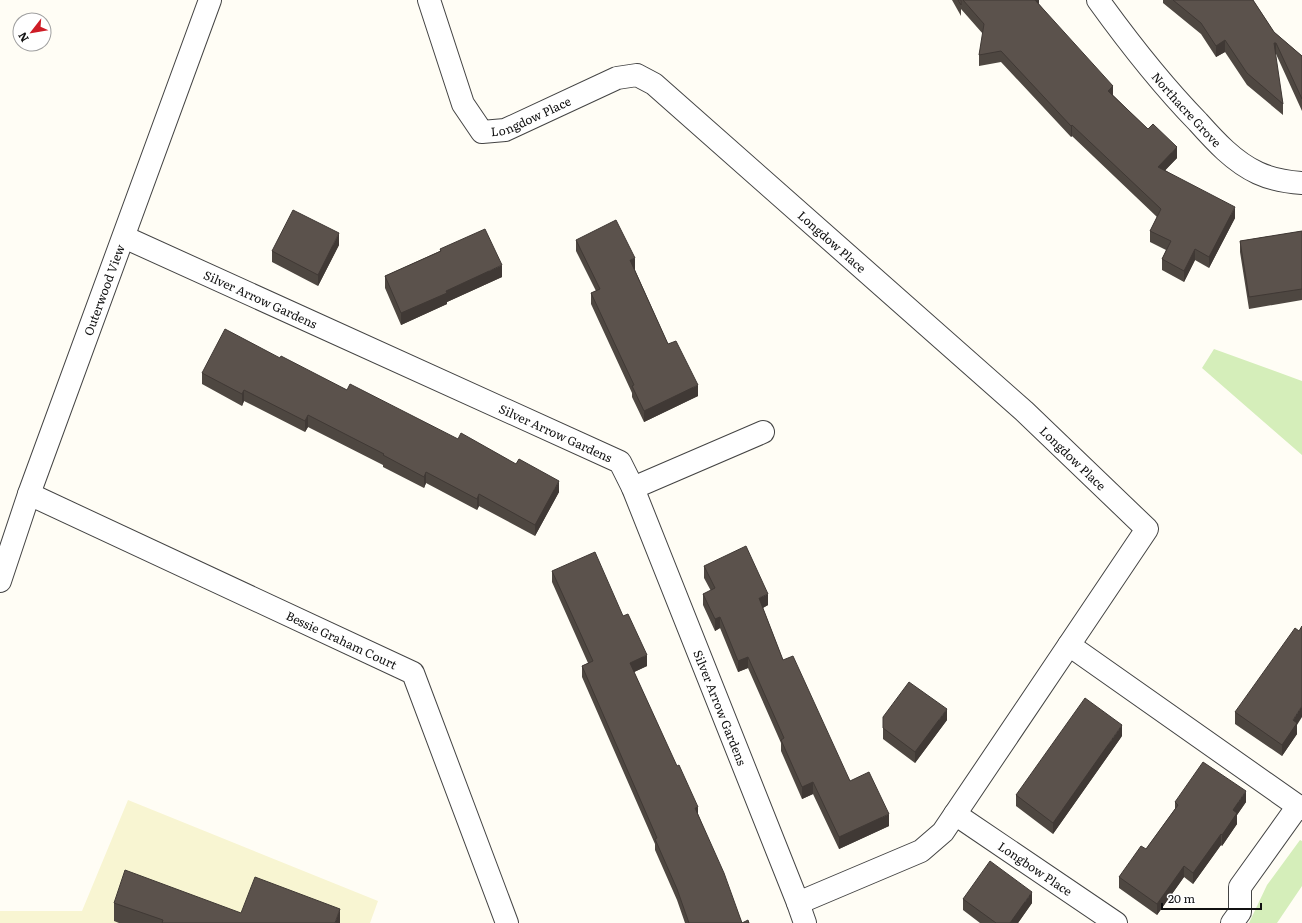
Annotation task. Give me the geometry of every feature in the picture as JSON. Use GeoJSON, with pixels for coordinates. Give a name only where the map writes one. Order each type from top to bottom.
{"type":"FeatureCollection","features":[{"type":"Feature","properties":{"kind":"street","name":"Outerwood View"},"geometry":{"type":"LineString","coordinates":[[0,581],[29,494],[210,0]]}},
{"type":"Feature","properties":{"kind":"street","name":"Longdow Place"},"geometry":{"type":"LineString","coordinates":[[429,0],[463,104],[482,132],[505,130],[617,78],[637,75],[654,84],[1024,411],[1147,530],[1069,645]]}},
{"type":"Feature","properties":{"kind":"street","name":"Northacre Grove"},"geometry":{"type":"LineString","coordinates":[[1098,0],[1130,44],[1173,96],[1221,147],[1258,173],[1291,182],[1302,183]]}},
{"type":"Feature","properties":{"kind":"street","name":"Silver Arrow Gardens"},"geometry":{"type":"LineString","coordinates":[[124,237],[620,462],[633,488],[801,913]]}},
{"type":"Feature","properties":{"kind":"street"},"geometry":{"type":"LineString","coordinates":[[633,488],[763,432]]}},
{"type":"Feature","properties":{"kind":"street","name":"Bessie Graham Court"},"geometry":{"type":"LineString","coordinates":[[29,494],[413,673],[507,923]]}},
{"type":"Feature","properties":{"kind":"street"},"geometry":{"type":"LineString","coordinates":[[801,913],[921,852],[943,832],[1069,645],[1300,808],[1240,887],[1240,912],[1232,923]]}},
{"type":"Feature","properties":{"kind":"street","name":"Longbow Place"},"geometry":{"type":"LineString","coordinates":[[956,814],[1116,923]]}},
{"type":"Feature","properties":{"kind":"shaded area"},"geometry":{"type":"Polygon","coordinates":[[[128,800],[378,901],[370,923],[0,923],[0,911],[82,911],[128,800]]]}},
{"type":"Feature","properties":{"kind":"green space"},"geometry":{"type":"Polygon","coordinates":[[[1214,349],[1302,381],[1302,455],[1202,368],[1214,349]]]}},
{"type":"Feature","properties":{"kind":"green space"},"geometry":{"type":"Polygon","coordinates":[[[1300,840],[1302,841],[1302,886],[1277,923],[1249,923],[1267,885],[1300,840]]]}},
{"type":"Feature","properties":{"kind":"building"},"geometry":{"type":"Polygon","coordinates":[[[963,0],[1035,0],[1113,86],[1108,91],[1148,129],[1153,124],[1177,147],[1158,167],[1235,207],[1209,257],[1195,249],[1184,271],[1162,259],[1171,241],[1150,231],[1161,209],[1072,125],[1071,126],[1001,51],[979,55],[984,24],[963,0]]]}},
{"type":"Feature","properties":{"kind":"building"},"geometry":{"type":"Polygon","coordinates":[[[1173,0],[1253,0],[1274,32],[1302,56],[1302,99],[1276,43],[1274,43],[1283,104],[1247,73],[1225,40],[1216,46],[1201,23],[1173,0]]]}},
{"type":"Feature","properties":{"kind":"building"},"geometry":{"type":"Polygon","coordinates":[[[293,210],[339,233],[318,275],[272,251],[293,210]]]}},
{"type":"Feature","properties":{"kind":"building"},"geometry":{"type":"Polygon","coordinates":[[[616,220],[635,258],[630,260],[668,344],[676,341],[698,385],[644,411],[632,386],[634,385],[591,293],[600,289],[576,240],[616,220]]]}},
{"type":"Feature","properties":{"kind":"building"},"geometry":{"type":"Polygon","coordinates":[[[485,229],[502,265],[446,291],[447,293],[401,313],[385,276],[485,229]]]}},
{"type":"Feature","properties":{"kind":"building"},"geometry":{"type":"Polygon","coordinates":[[[1302,231],[1302,289],[1249,297],[1240,241],[1302,231]]]}},
{"type":"Feature","properties":{"kind":"building"},"geometry":{"type":"Polygon","coordinates":[[[225,329],[280,358],[281,356],[347,390],[350,384],[458,439],[461,433],[516,464],[519,459],[559,481],[535,525],[479,494],[477,499],[426,472],[424,477],[383,455],[384,454],[308,415],[305,421],[244,390],[242,394],[202,373],[225,329]]]}},
{"type":"Feature","properties":{"kind":"building"},"geometry":{"type":"Polygon","coordinates":[[[746,546],[768,594],[759,598],[783,660],[793,656],[850,781],[869,772],[889,814],[839,837],[813,782],[802,787],[781,740],[784,738],[748,657],[738,661],[720,617],[715,619],[703,594],[715,588],[704,566],[746,546]]]}},
{"type":"Feature","properties":{"kind":"building"},"geometry":{"type":"Polygon","coordinates":[[[595,552],[623,616],[628,614],[647,655],[630,663],[677,766],[679,765],[698,807],[695,808],[724,873],[742,923],[689,923],[677,889],[655,839],[657,838],[582,666],[593,661],[552,571],[595,552]]]}},
{"type":"Feature","properties":{"kind":"building"},"geometry":{"type":"Polygon","coordinates":[[[1302,626],[1302,706],[1293,720],[1297,723],[1282,745],[1235,712],[1295,628],[1299,631],[1302,626]]]}},
{"type":"Feature","properties":{"kind":"building"},"geometry":{"type":"Polygon","coordinates":[[[909,682],[947,709],[915,752],[883,728],[883,717],[909,682]]]}},
{"type":"Feature","properties":{"kind":"building"},"geometry":{"type":"Polygon","coordinates":[[[1085,698],[1122,725],[1053,823],[1016,795],[1085,698]]]}},
{"type":"Feature","properties":{"kind":"building"},"geometry":{"type":"Polygon","coordinates":[[[1203,762],[1246,791],[1233,810],[1237,813],[1193,873],[1184,866],[1157,904],[1119,877],[1141,846],[1146,849],[1178,805],[1175,802],[1203,762]]]}},
{"type":"Feature","properties":{"kind":"building"},"geometry":{"type":"Polygon","coordinates":[[[990,861],[1032,892],[1010,923],[996,923],[963,899],[990,861]]]}},
{"type":"Feature","properties":{"kind":"building"},"geometry":{"type":"Polygon","coordinates":[[[125,870],[241,913],[255,877],[340,909],[335,923],[162,923],[163,920],[114,903],[125,870]]]}},
{"type":"Feature","properties":{"kind":"building"},"geometry":{"type":"Polygon","coordinates":[[[748,920],[749,923],[742,923],[748,920]]]}}]}
